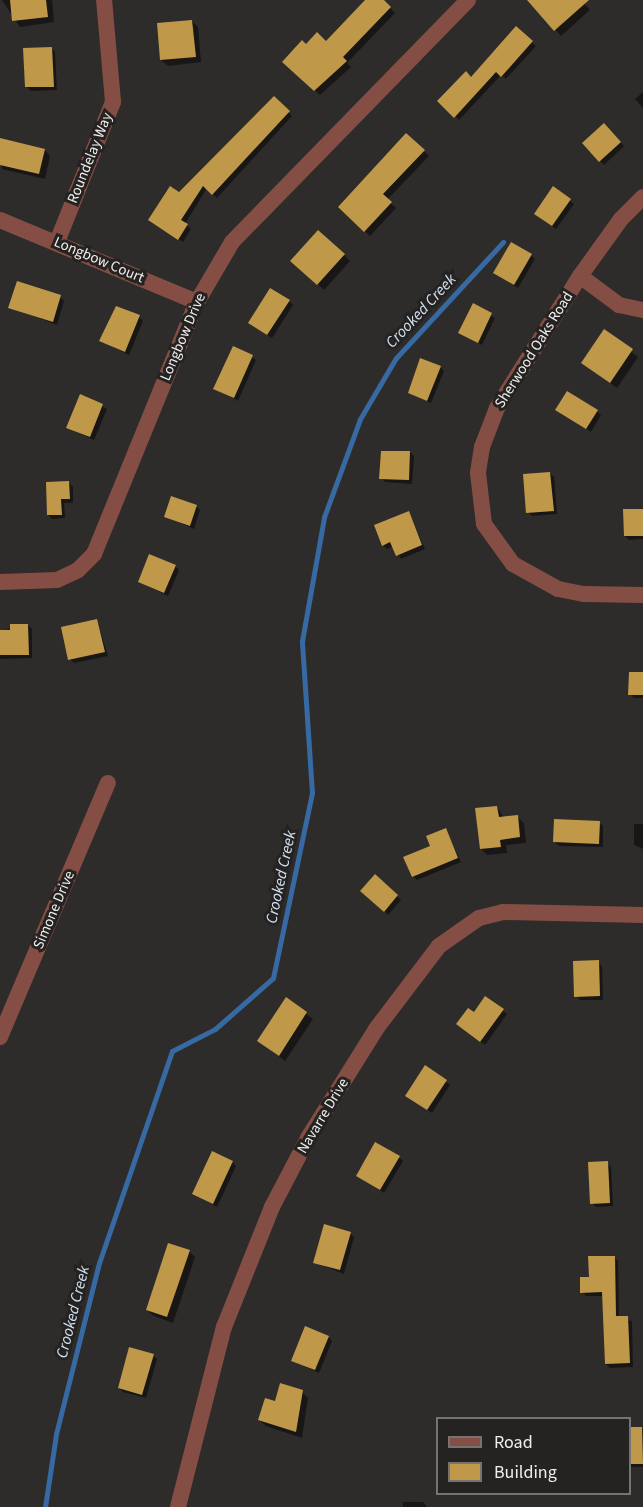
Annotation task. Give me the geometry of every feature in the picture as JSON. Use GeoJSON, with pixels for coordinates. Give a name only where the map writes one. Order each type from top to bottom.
{"type":"FeatureCollection","features":[{"type":"Feature","properties":{"kind":"street","name":"Roundelay Way"},"geometry":{"type":"LineString","coordinates":[[57,242],[113,102],[104,0]]}},
{"type":"Feature","properties":{"kind":"street","name":"Longbow Drive"},"geometry":{"type":"LineString","coordinates":[[0,582],[57,580],[78,570],[94,554],[196,302],[232,242],[468,0]]}},
{"type":"Feature","properties":{"kind":"street","name":"Sherwood Oaks Road"},"geometry":{"type":"LineString","coordinates":[[643,197],[621,219],[580,276],[497,408],[482,447],[479,499],[484,524],[513,564],[558,589],[583,594],[643,595]]}},
{"type":"Feature","properties":{"kind":"street","name":"Longbow Court"},"geometry":{"type":"LineString","coordinates":[[0,220],[196,302]]}},
{"type":"Feature","properties":{"kind":"street"},"geometry":{"type":"LineString","coordinates":[[580,276],[619,305],[643,310]]}},
{"type":"Feature","properties":{"kind":"street","name":"Simone Drive"},"geometry":{"type":"LineString","coordinates":[[0,1037],[108,783]]}},
{"type":"Feature","properties":{"kind":"street","name":"Navarre Drive"},"geometry":{"type":"LineString","coordinates":[[178,1507],[224,1327],[272,1207],[308,1138],[376,1029],[439,946],[478,918],[504,912],[643,915]]}},
{"type":"Feature","properties":{"kind":"building"},"geometry":{"type":"Polygon","coordinates":[[[10,0],[46,0],[48,17],[12,21],[10,0]]]}},
{"type":"Feature","properties":{"kind":"building"},"geometry":{"type":"Polygon","coordinates":[[[365,0],[384,0],[391,7],[343,57],[347,61],[314,91],[282,62],[302,40],[306,44],[317,32],[326,41],[365,0]]]}},
{"type":"Feature","properties":{"kind":"building"},"geometry":{"type":"Polygon","coordinates":[[[527,0],[589,0],[554,31],[527,0]]]}},
{"type":"Feature","properties":{"kind":"building"},"geometry":{"type":"Polygon","coordinates":[[[192,20],[196,57],[160,60],[157,23],[192,20]]]}},
{"type":"Feature","properties":{"kind":"building"},"geometry":{"type":"Polygon","coordinates":[[[516,26],[533,41],[501,77],[496,72],[454,118],[437,101],[466,71],[471,77],[516,26]]]}},
{"type":"Feature","properties":{"kind":"building"},"geometry":{"type":"Polygon","coordinates":[[[52,47],[54,87],[25,87],[23,48],[52,47]]]}},
{"type":"Feature","properties":{"kind":"building"},"geometry":{"type":"Polygon","coordinates":[[[274,96],[290,111],[212,195],[203,186],[181,220],[188,224],[178,240],[148,220],[170,186],[179,192],[274,96]]]}},
{"type":"Feature","properties":{"kind":"building"},"geometry":{"type":"Polygon","coordinates":[[[604,123],[621,142],[599,162],[582,143],[604,123]]]}},
{"type":"Feature","properties":{"kind":"building"},"geometry":{"type":"Polygon","coordinates":[[[406,133],[425,150],[383,194],[392,202],[364,232],[338,207],[406,133]]]}},
{"type":"Feature","properties":{"kind":"building"},"geometry":{"type":"Polygon","coordinates":[[[0,138],[45,149],[39,174],[0,165],[0,138]]]}},
{"type":"Feature","properties":{"kind":"building"},"geometry":{"type":"Polygon","coordinates":[[[553,186],[571,199],[552,226],[534,214],[553,186]]]}},
{"type":"Feature","properties":{"kind":"building"},"geometry":{"type":"Polygon","coordinates":[[[318,230],[345,254],[317,285],[290,261],[318,230]]]}},
{"type":"Feature","properties":{"kind":"building"},"geometry":{"type":"Polygon","coordinates":[[[511,242],[532,254],[514,285],[493,273],[511,242]]]}},
{"type":"Feature","properties":{"kind":"building"},"geometry":{"type":"Polygon","coordinates":[[[17,281],[61,295],[53,322],[8,308],[17,281]]]}},
{"type":"Feature","properties":{"kind":"building"},"geometry":{"type":"Polygon","coordinates":[[[270,288],[290,300],[267,335],[248,323],[270,288]]]}},
{"type":"Feature","properties":{"kind":"building"},"geometry":{"type":"Polygon","coordinates":[[[473,303],[492,313],[478,343],[458,333],[473,303]]]}},
{"type":"Feature","properties":{"kind":"building"},"geometry":{"type":"Polygon","coordinates":[[[116,306],[140,315],[125,352],[99,341],[116,306]]]}},
{"type":"Feature","properties":{"kind":"building"},"geometry":{"type":"Polygon","coordinates":[[[604,329],[633,349],[610,383],[581,363],[604,329]]]}},
{"type":"Feature","properties":{"kind":"building"},"geometry":{"type":"Polygon","coordinates":[[[233,346],[253,355],[234,398],[213,389],[233,346]]]}},
{"type":"Feature","properties":{"kind":"building"},"geometry":{"type":"Polygon","coordinates":[[[420,358],[441,366],[427,401],[408,393],[420,358]]]}},
{"type":"Feature","properties":{"kind":"building"},"geometry":{"type":"Polygon","coordinates":[[[567,391],[598,410],[586,429],[555,410],[567,391]]]}},
{"type":"Feature","properties":{"kind":"building"},"geometry":{"type":"Polygon","coordinates":[[[80,394],[103,404],[90,437],[66,428],[80,394]]]}},
{"type":"Feature","properties":{"kind":"building"},"geometry":{"type":"Polygon","coordinates":[[[381,451],[410,451],[409,480],[379,479],[381,451]]]}},
{"type":"Feature","properties":{"kind":"building"},"geometry":{"type":"Polygon","coordinates":[[[550,472],[554,511],[526,513],[523,474],[550,472]]]}},
{"type":"Feature","properties":{"kind":"building"},"geometry":{"type":"Polygon","coordinates":[[[69,481],[70,499],[61,499],[62,515],[47,515],[46,482],[69,481]]]}},
{"type":"Feature","properties":{"kind":"building"},"geometry":{"type":"Polygon","coordinates":[[[171,496],[197,505],[190,526],[164,517],[171,496]]]}},
{"type":"Feature","properties":{"kind":"building"},"geometry":{"type":"Polygon","coordinates":[[[623,509],[643,509],[643,536],[624,536],[623,509]]]}},
{"type":"Feature","properties":{"kind":"building"},"geometry":{"type":"Polygon","coordinates":[[[409,511],[422,545],[396,556],[390,542],[382,546],[374,525],[409,511]]]}},
{"type":"Feature","properties":{"kind":"building"},"geometry":{"type":"Polygon","coordinates":[[[149,554],[176,565],[164,593],[138,582],[149,554]]]}},
{"type":"Feature","properties":{"kind":"building"},"geometry":{"type":"Polygon","coordinates":[[[97,619],[105,652],[68,660],[61,627],[97,619]]]}},
{"type":"Feature","properties":{"kind":"building"},"geometry":{"type":"Polygon","coordinates":[[[10,624],[28,624],[29,655],[0,655],[0,630],[10,630],[10,624]]]}},
{"type":"Feature","properties":{"kind":"building"},"geometry":{"type":"Polygon","coordinates":[[[629,672],[643,672],[643,695],[628,695],[629,672]]]}},
{"type":"Feature","properties":{"kind":"building"},"geometry":{"type":"Polygon","coordinates":[[[497,806],[499,817],[518,815],[520,837],[500,840],[501,847],[480,849],[475,808],[497,806]]]}},
{"type":"Feature","properties":{"kind":"building"},"geometry":{"type":"Polygon","coordinates":[[[554,819],[600,821],[599,844],[553,842],[554,819]]]}},
{"type":"Feature","properties":{"kind":"building"},"geometry":{"type":"Polygon","coordinates":[[[446,828],[458,858],[412,877],[403,857],[430,846],[426,836],[446,828]]]}},
{"type":"Feature","properties":{"kind":"building"},"geometry":{"type":"Polygon","coordinates":[[[375,874],[398,895],[384,912],[360,891],[375,874]]]}},
{"type":"Feature","properties":{"kind":"building"},"geometry":{"type":"Polygon","coordinates":[[[599,960],[600,996],[574,997],[573,961],[599,960]]]}},
{"type":"Feature","properties":{"kind":"building"},"geometry":{"type":"Polygon","coordinates":[[[485,996],[504,1009],[480,1042],[456,1024],[468,1008],[474,1012],[485,996]]]}},
{"type":"Feature","properties":{"kind":"building"},"geometry":{"type":"Polygon","coordinates":[[[286,997],[307,1012],[279,1056],[257,1041],[286,997]]]}},
{"type":"Feature","properties":{"kind":"building"},"geometry":{"type":"Polygon","coordinates":[[[425,1065],[447,1080],[427,1110],[405,1096],[425,1065]]]}},
{"type":"Feature","properties":{"kind":"building"},"geometry":{"type":"Polygon","coordinates":[[[375,1142],[400,1156],[380,1190],[356,1176],[375,1142]]]}},
{"type":"Feature","properties":{"kind":"building"},"geometry":{"type":"Polygon","coordinates":[[[212,1151],[233,1161],[213,1204],[192,1194],[212,1151]]]}},
{"type":"Feature","properties":{"kind":"building"},"geometry":{"type":"Polygon","coordinates":[[[608,1161],[610,1203],[590,1204],[588,1162],[608,1161]]]}},
{"type":"Feature","properties":{"kind":"building"},"geometry":{"type":"Polygon","coordinates":[[[324,1224],[351,1232],[340,1270],[313,1263],[324,1224]]]}},
{"type":"Feature","properties":{"kind":"building"},"geometry":{"type":"Polygon","coordinates":[[[168,1243],[190,1250],[167,1317],[146,1310],[168,1243]]]}},
{"type":"Feature","properties":{"kind":"building"},"geometry":{"type":"Polygon","coordinates":[[[588,1256],[615,1256],[616,1316],[628,1316],[630,1363],[605,1364],[602,1292],[580,1293],[580,1277],[589,1277],[588,1256]]]}},
{"type":"Feature","properties":{"kind":"building"},"geometry":{"type":"Polygon","coordinates":[[[305,1326],[329,1336],[315,1370],[291,1361],[305,1326]]]}},
{"type":"Feature","properties":{"kind":"building"},"geometry":{"type":"Polygon","coordinates":[[[129,1347],[154,1354],[142,1395],[118,1388],[129,1347]]]}},
{"type":"Feature","properties":{"kind":"building"},"geometry":{"type":"Polygon","coordinates":[[[280,1383],[303,1390],[296,1432],[258,1420],[265,1398],[275,1401],[280,1383]]]}},
{"type":"Feature","properties":{"kind":"building"},"geometry":{"type":"Polygon","coordinates":[[[631,1427],[642,1427],[643,1464],[631,1464],[631,1427]]]}},
{"type":"Feature","properties":{"kind":"waterway","name":"Crooked Creek"},"geometry":{"type":"LineString","coordinates":[[45,1507],[56,1434],[99,1263],[172,1051],[215,1029],[273,978],[312,793],[302,641],[324,517],[360,419],[396,358],[503,242]]}}]}
